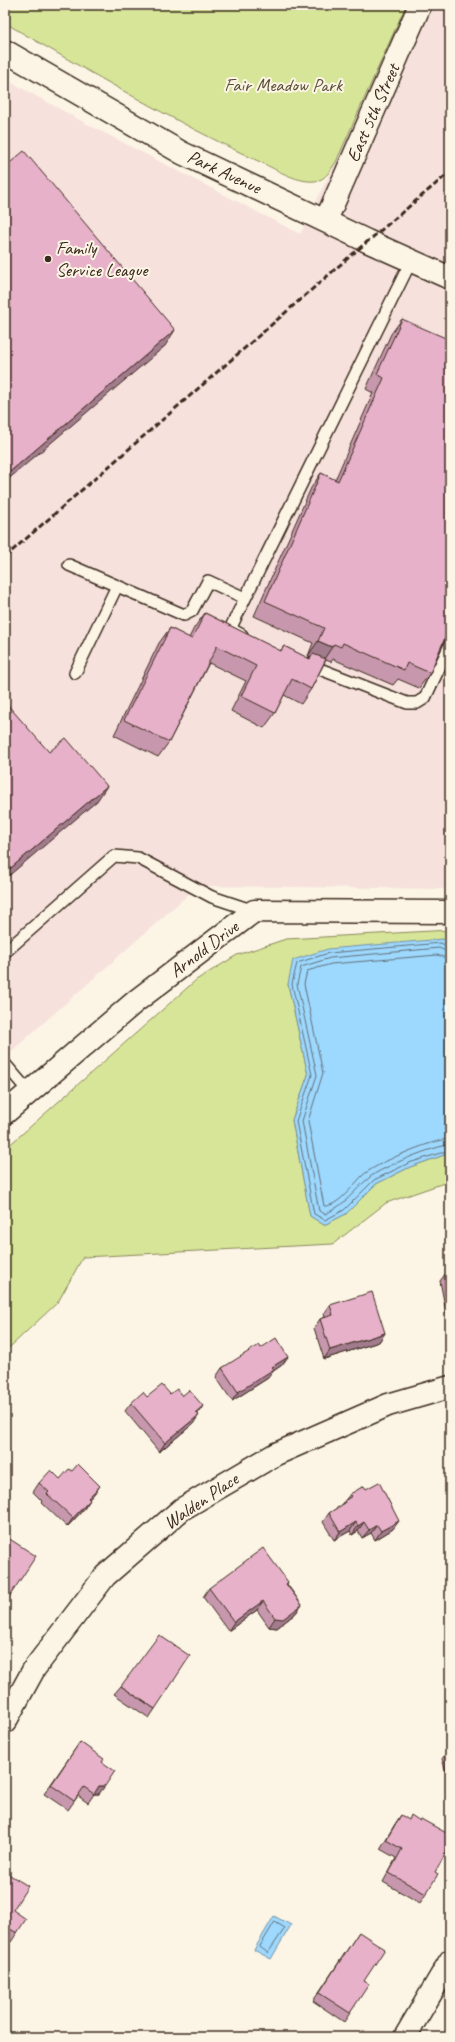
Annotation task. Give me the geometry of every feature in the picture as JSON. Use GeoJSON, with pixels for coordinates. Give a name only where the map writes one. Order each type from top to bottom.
{"type":"FeatureCollection","features":[{"type":"Feature","properties":{"kind":"street","name":"East 5th Street"},"geometry":{"type":"LineString","coordinates":[[326,220],[420,5]]}},
{"type":"Feature","properties":{"kind":"street","name":"Park Avenue"},"geometry":{"type":"LineString","coordinates":[[5,51],[182,153],[450,278]]}},
{"type":"Feature","properties":{"kind":"street","name":"Arnold Drive"},"geometry":{"type":"LineString","coordinates":[[5,1113],[136,1001],[254,911],[450,912]]}},
{"type":"Feature","properties":{"kind":"street","name":"Walden Place"},"geometry":{"type":"LineString","coordinates":[[5,1722],[34,1669],[105,1576],[182,1509],[276,1454],[388,1405],[450,1387]]}},
{"type":"Feature","properties":{"kind":"street"},"geometry":{"type":"LineString","coordinates":[[405,2037],[450,1961]]}},
{"type":"Feature","properties":{"kind":"lane"},"geometry":{"type":"LineString","coordinates":[[251,640],[233,630],[232,625],[411,260]]}},
{"type":"Feature","properties":{"kind":"lane"},"geometry":{"type":"LineString","coordinates":[[69,564],[184,615],[192,611],[208,581],[246,598]]}},
{"type":"Feature","properties":{"kind":"lane"},"geometry":{"type":"LineString","coordinates":[[75,673],[118,586]]}},
{"type":"Feature","properties":{"kind":"lane"},"geometry":{"type":"LineString","coordinates":[[299,661],[407,703],[417,703],[425,698],[450,645]]}},
{"type":"Feature","properties":{"kind":"lane"},"geometry":{"type":"LineString","coordinates":[[5,952],[114,856],[138,858],[212,897],[254,911]]}},
{"type":"Feature","properties":{"kind":"lane"},"geometry":{"type":"LineString","coordinates":[[5,1064],[29,1092]]}},
{"type":"Feature","properties":{"kind":"shaded area"},"geometry":{"type":"Polygon","coordinates":[[[413,5],[450,5],[450,889],[198,886],[5,1057],[5,79],[89,125],[300,234],[413,5]]]}},
{"type":"Feature","properties":{"kind":"green space","name":"Fair Meadow Park"},"geometry":{"type":"Polygon","coordinates":[[[5,5],[406,5],[336,162],[322,179],[308,181],[300,180],[285,174],[193,129],[130,95],[5,23],[5,5]]]}},
{"type":"Feature","properties":{"kind":"green space"},"geometry":{"type":"Polygon","coordinates":[[[450,930],[450,946],[443,939],[288,984],[308,1075],[292,1120],[310,1216],[324,1225],[346,1214],[376,1184],[410,1167],[450,1153],[450,1181],[386,1203],[333,1244],[83,1257],[58,1302],[10,1347],[5,1349],[5,1149],[196,980],[237,955],[286,939],[450,930]]]}},
{"type":"Feature","properties":{"kind":"water"},"geometry":{"type":"Polygon","coordinates":[[[443,939],[450,946],[450,1153],[410,1167],[376,1184],[346,1214],[324,1225],[310,1216],[292,1120],[308,1075],[288,984],[293,960],[328,949],[443,939]]]}},
{"type":"Feature","properties":{"kind":"water"},"geometry":{"type":"Polygon","coordinates":[[[274,1916],[291,1925],[271,1959],[254,1950],[274,1916]]]}},
{"type":"Feature","properties":{"kind":"building","name":"Family Service League"},"geometry":{"type":"Polygon","coordinates":[[[24,151],[175,330],[5,476],[5,167],[24,151]]]}},
{"type":"Feature","properties":{"kind":"building"},"geometry":{"type":"Polygon","coordinates":[[[402,319],[450,340],[450,626],[430,673],[407,663],[404,670],[343,643],[341,647],[334,644],[332,647],[318,641],[324,628],[265,601],[321,473],[338,481],[384,378],[377,374],[402,319]]]}},
{"type":"Feature","properties":{"kind":"building"},"geometry":{"type":"Polygon","coordinates":[[[205,613],[281,651],[284,646],[310,659],[313,654],[326,659],[311,689],[292,679],[275,713],[241,696],[256,666],[217,646],[169,742],[124,720],[170,628],[192,639],[205,613]]]}},
{"type":"Feature","properties":{"kind":"building"},"geometry":{"type":"Polygon","coordinates":[[[5,702],[49,752],[66,738],[107,786],[5,873],[5,702]]]}},
{"type":"Feature","properties":{"kind":"building"},"geometry":{"type":"Polygon","coordinates":[[[450,1272],[450,1291],[446,1273],[450,1272]]]}},
{"type":"Feature","properties":{"kind":"building"},"geometry":{"type":"Polygon","coordinates":[[[372,1292],[385,1333],[330,1350],[320,1319],[333,1315],[330,1305],[372,1292]]]}},
{"type":"Feature","properties":{"kind":"building"},"geometry":{"type":"Polygon","coordinates":[[[276,1338],[288,1357],[272,1367],[274,1369],[238,1392],[222,1368],[259,1345],[261,1348],[276,1338]]]}},
{"type":"Feature","properties":{"kind":"building"},"geometry":{"type":"Polygon","coordinates":[[[162,1385],[170,1394],[177,1389],[182,1396],[189,1390],[203,1406],[196,1412],[199,1415],[165,1443],[131,1403],[143,1392],[147,1397],[162,1385]]]}},
{"type":"Feature","properties":{"kind":"building"},"geometry":{"type":"Polygon","coordinates":[[[78,1464],[100,1486],[88,1498],[90,1500],[73,1518],[47,1494],[49,1492],[39,1483],[51,1470],[60,1479],[69,1469],[72,1471],[78,1464]]]}},
{"type":"Feature","properties":{"kind":"building"},"geometry":{"type":"Polygon","coordinates":[[[379,1482],[399,1521],[381,1531],[377,1525],[369,1530],[364,1522],[358,1526],[356,1522],[340,1532],[329,1513],[345,1503],[344,1501],[352,1496],[350,1494],[364,1486],[366,1489],[379,1482]]]}},
{"type":"Feature","properties":{"kind":"building"},"geometry":{"type":"Polygon","coordinates":[[[5,1536],[36,1556],[5,1603],[5,1536]]]}},
{"type":"Feature","properties":{"kind":"building"},"geometry":{"type":"Polygon","coordinates":[[[263,1548],[288,1582],[286,1584],[302,1605],[283,1619],[275,1618],[263,1601],[234,1622],[209,1588],[263,1548]]]}},
{"type":"Feature","properties":{"kind":"building"},"geometry":{"type":"Polygon","coordinates":[[[159,1635],[190,1656],[155,1709],[121,1686],[159,1635]]]}},
{"type":"Feature","properties":{"kind":"building"},"geometry":{"type":"Polygon","coordinates":[[[80,1742],[104,1759],[102,1762],[115,1771],[105,1786],[99,1786],[94,1794],[84,1787],[74,1801],[51,1785],[80,1742]]]}},
{"type":"Feature","properties":{"kind":"building"},"geometry":{"type":"Polygon","coordinates":[[[401,1815],[409,1820],[411,1815],[420,1821],[421,1819],[450,1835],[450,1846],[435,1872],[438,1874],[426,1894],[389,1873],[402,1849],[386,1840],[401,1815]]]}},
{"type":"Feature","properties":{"kind":"building"},"geometry":{"type":"Polygon","coordinates":[[[5,1872],[28,1886],[13,1910],[26,1919],[17,1933],[10,1929],[9,1931],[5,1929],[5,1872]]]}},
{"type":"Feature","properties":{"kind":"building"},"geometry":{"type":"Polygon","coordinates":[[[359,1932],[385,1949],[364,1981],[369,1984],[350,2013],[319,1993],[359,1932]]]}},
{"type":"Feature","properties":{"kind":"railway"},"geometry":{"type":"LineString","coordinates":[[5,557],[348,258],[450,172]]}},
{"type":"Feature","properties":{"kind":"place","name":"Family Service League"},"geometry":{"type":"Point","coordinates":[48,259]}}]}
